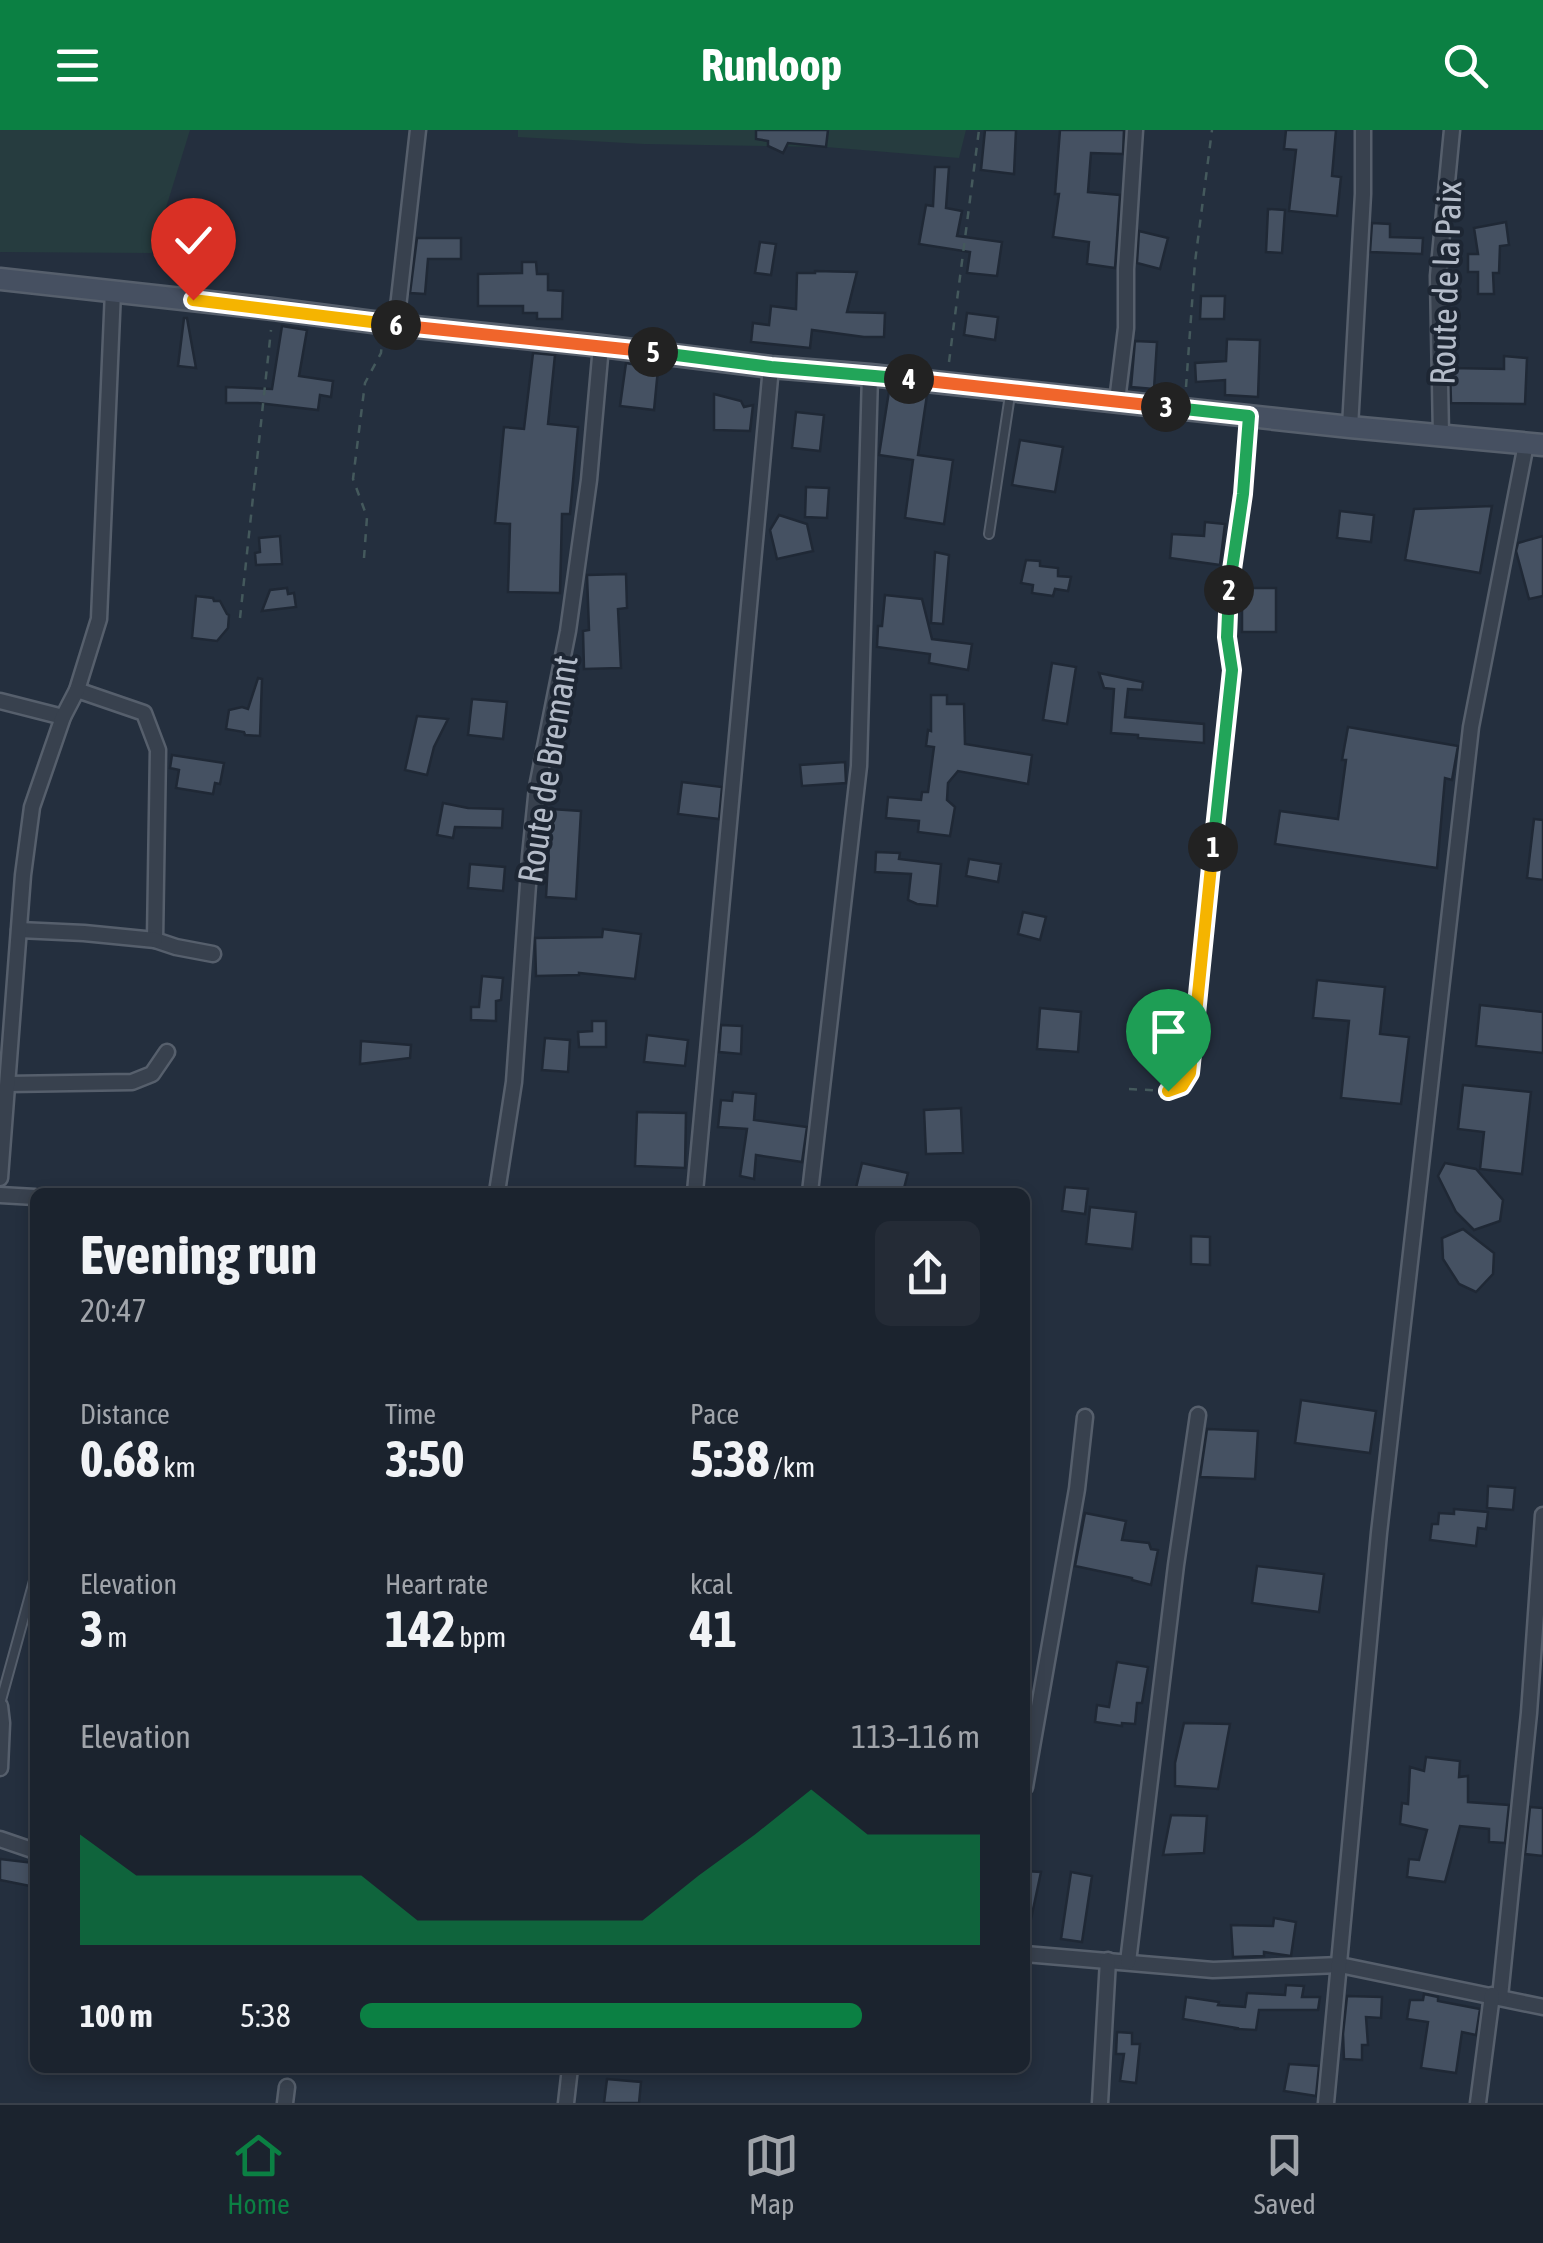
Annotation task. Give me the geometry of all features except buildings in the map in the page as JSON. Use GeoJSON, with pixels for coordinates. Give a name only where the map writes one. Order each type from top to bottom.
{"type":"FeatureCollection","features":[{"type":"Feature","properties":{"kind":"main road"},"geometry":{"type":"LineString","coordinates":[[0,280],[771,367],[870,374],[1534,445]]}},
{"type":"Feature","properties":{"kind":"street"},"geometry":{"type":"LineString","coordinates":[[390,324],[418,130]]}},
{"type":"Feature","properties":{"kind":"street"},"geometry":{"type":"LineString","coordinates":[[1117,402],[1126,328],[1135,130]]}},
{"type":"Feature","properties":{"kind":"street"},"geometry":{"type":"LineString","coordinates":[[1350,427],[1363,130]]}},
{"type":"Feature","properties":{"kind":"street","name":"Route de la Paix"},"geometry":{"type":"LineString","coordinates":[[1441,436],[1438,276],[1452,130]]}},
{"type":"Feature","properties":{"kind":"street"},"geometry":{"type":"LineString","coordinates":[[0,1178],[32,807],[63,717],[77,690],[98,619],[113,291]]}},
{"type":"Feature","properties":{"kind":"street","name":"Route de Bremant"},"geometry":{"type":"LineString","coordinates":[[498,1188],[514,1082],[537,787],[571,612],[589,480],[600,346]]}},
{"type":"Feature","properties":{"kind":"street"},"geometry":{"type":"LineString","coordinates":[[695,1188],[771,367]]}},
{"type":"Feature","properties":{"kind":"street"},"geometry":{"type":"LineString","coordinates":[[810,1188],[860,766],[870,374]]}},
{"type":"Feature","properties":{"kind":"street"},"geometry":{"type":"LineString","coordinates":[[1326,2103],[1379,1533],[1470,727],[1534,445]]}},
{"type":"Feature","properties":{"kind":"street"},"geometry":{"type":"LineString","coordinates":[[77,690],[144,713],[158,750],[155,940]]}},
{"type":"Feature","properties":{"kind":"street"},"geometry":{"type":"LineString","coordinates":[[0,701],[63,717]]}},
{"type":"Feature","properties":{"kind":"street"},"geometry":{"type":"LineString","coordinates":[[19,930],[155,940],[213,954]]}},
{"type":"Feature","properties":{"kind":"street"},"geometry":{"type":"LineString","coordinates":[[8,1084],[132,1082],[152,1074],[167,1052]]}},
{"type":"Feature","properties":{"kind":"street"},"geometry":{"type":"LineString","coordinates":[[0,1195],[30,1197]]}},
{"type":"Feature","properties":{"kind":"street"},"geometry":{"type":"LineString","coordinates":[[1128,1962],[1198,1415]]}},
{"type":"Feature","properties":{"kind":"street"},"geometry":{"type":"LineString","coordinates":[[1030,1758],[1077,1490],[1085,1417]]}},
{"type":"Feature","properties":{"kind":"street"},"geometry":{"type":"LineString","coordinates":[[1478,2103],[1496,1996],[1529,1712],[1543,1516]]}},
{"type":"Feature","properties":{"kind":"street"},"geometry":{"type":"LineString","coordinates":[[0,1705],[0,1768]]}},
{"type":"Feature","properties":{"kind":"street"},"geometry":{"type":"LineString","coordinates":[[0,1839],[30,1849]]}},
{"type":"Feature","properties":{"kind":"street"},"geometry":{"type":"LineString","coordinates":[[1030,1954],[1212,1970],[1340,1965],[1543,2007]]}},
{"type":"Feature","properties":{"kind":"street"},"geometry":{"type":"LineString","coordinates":[[1100,2103],[1108,1960]]}},
{"type":"Feature","properties":{"kind":"street"},"geometry":{"type":"LineString","coordinates":[[566,2103],[569,2073]]}},
{"type":"Feature","properties":{"kind":"street"},"geometry":{"type":"LineString","coordinates":[[285,2103],[287,2087]]}},
{"type":"Feature","properties":{"kind":"lane"},"geometry":{"type":"LineString","coordinates":[[989,534],[1011,390]]}},
{"type":"Feature","properties":{"kind":"lane"},"geometry":{"type":"LineString","coordinates":[[0,1705],[30,1595]]}},
{"type":"Feature","properties":{"kind":"path"},"geometry":{"type":"LineString","coordinates":[[946,383],[979,130]]}},
{"type":"Feature","properties":{"kind":"path"},"geometry":{"type":"LineString","coordinates":[[1184,409],[1195,262],[1212,130]]}},
{"type":"Feature","properties":{"kind":"path"},"geometry":{"type":"LineString","coordinates":[[240,618],[273,309]]}},
{"type":"Feature","properties":{"kind":"path"},"geometry":{"type":"LineString","coordinates":[[364,558],[367,517],[353,479],[365,382],[390,324]]}},
{"type":"Feature","properties":{"kind":"path"},"geometry":{"type":"LineString","coordinates":[[1129,1089],[1168,1091],[1182,1086],[1190,1073],[1232,670],[1227,637],[1228,597],[1243,494],[1249,416]]}},
{"type":"Feature","properties":{"kind":"green space"},"geometry":{"type":"Polygon","coordinates":[[[0,130],[190,130],[152,253],[0,252],[0,130]]]}},
{"type":"Feature","properties":{"kind":"green space"},"geometry":{"type":"Polygon","coordinates":[[[518,130],[966,130],[959,158],[826,147],[518,137],[518,130]]]}},
{"type":"Feature","properties":{"kind":"route"},"geometry":{"type":"LineString","coordinates":[[193,300],[771,367],[870,374],[1249,416],[1243,494],[1228,597],[1227,637],[1232,670],[1194,1052],[1190,1073],[1182,1086],[1168,1091]]}}]}
